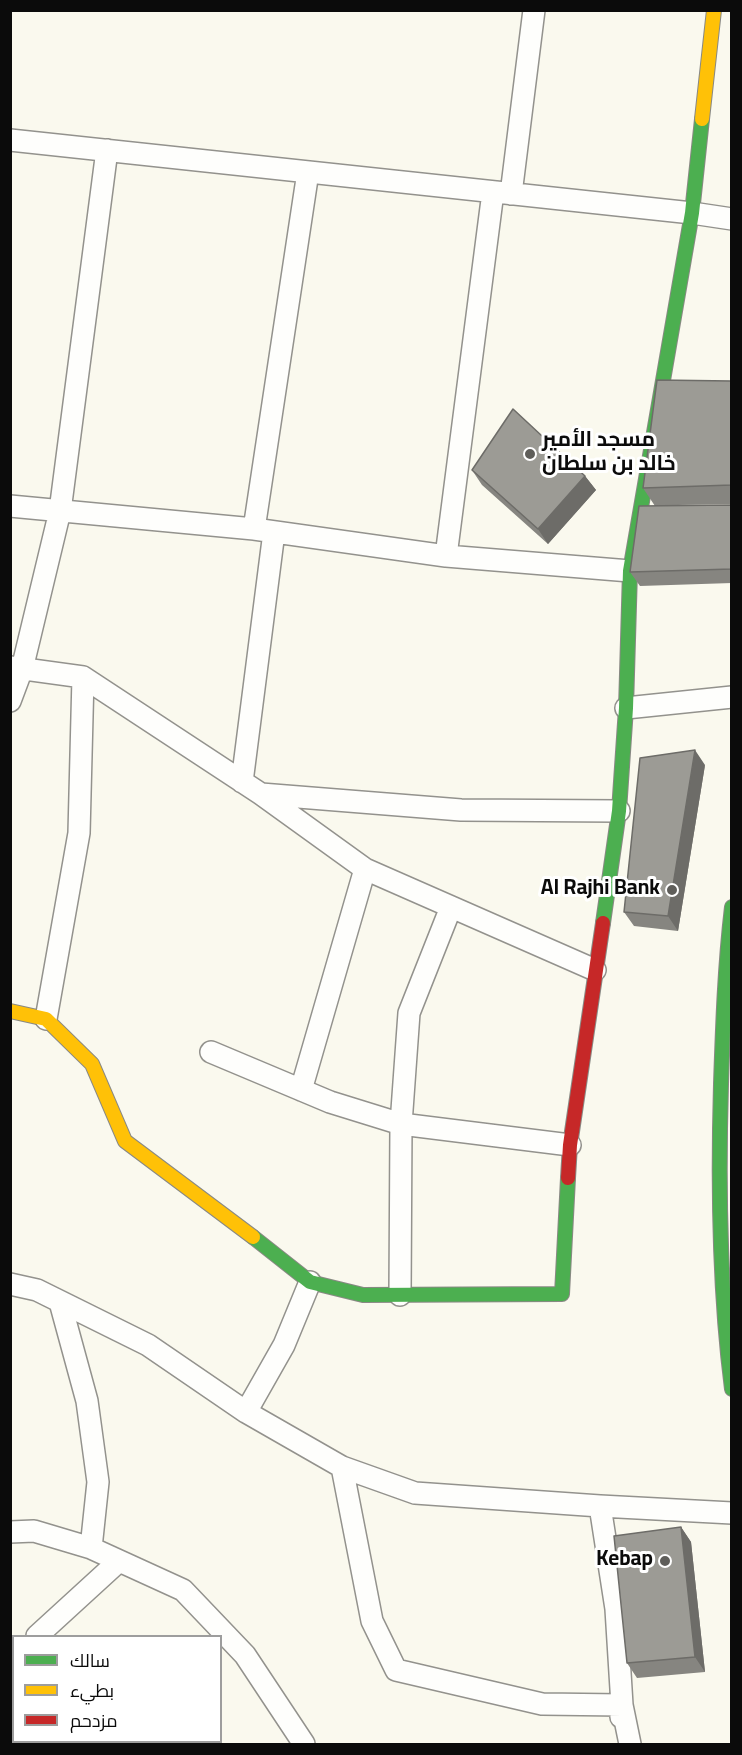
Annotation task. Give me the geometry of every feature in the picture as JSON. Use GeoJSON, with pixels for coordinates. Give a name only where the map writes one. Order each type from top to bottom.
{"type":"FeatureCollection","features":[{"type":"Feature","properties":{"kind":"street"},"geometry":{"type":"LineString","coordinates":[[446,556],[502,193],[534,10]]}},
{"type":"Feature","properties":{"kind":"street"},"geometry":{"type":"LineString","coordinates":[[10,1011],[46,1019],[92,1064],[125,1141],[218,1209],[310,1281],[363,1295],[562,1294],[570,1145],[619,811],[626,708],[630,571],[692,213],[714,10]]}},
{"type":"Feature","properties":{"kind":"street"},"geometry":{"type":"LineString","coordinates":[[10,140],[732,219]]}},
{"type":"Feature","properties":{"kind":"street"},"geometry":{"type":"LineString","coordinates":[[10,701],[16,668],[60,511],[107,150]]}},
{"type":"Feature","properties":{"kind":"street"},"geometry":{"type":"LineString","coordinates":[[242,782],[264,531],[308,172]]}},
{"type":"Feature","properties":{"kind":"street"},"geometry":{"type":"LineString","coordinates":[[10,506],[264,531],[446,556],[630,571]]}},
{"type":"Feature","properties":{"kind":"street"},"geometry":{"type":"LineString","coordinates":[[16,668],[82,677],[261,794],[365,869],[595,970]]}},
{"type":"Feature","properties":{"kind":"street"},"geometry":{"type":"LineString","coordinates":[[46,1019],[79,833],[82,677]]}},
{"type":"Feature","properties":{"kind":"street"},"geometry":{"type":"LineString","coordinates":[[626,708],[732,697]]}},
{"type":"Feature","properties":{"kind":"street"},"geometry":{"type":"LineString","coordinates":[[261,794],[460,810],[619,811]]}},
{"type":"Feature","properties":{"kind":"street"},"geometry":{"type":"LineString","coordinates":[[302,1090],[365,869]]}},
{"type":"Feature","properties":{"kind":"street"},"geometry":{"type":"LineString","coordinates":[[400,1295],[401,1124],[408,1012],[451,907]]}},
{"type":"Feature","properties":{"kind":"street"},"geometry":{"type":"LineString","coordinates":[[732,907],[723,1047],[720,1172],[724,1339],[732,1389]]}},
{"type":"Feature","properties":{"kind":"street"},"geometry":{"type":"LineString","coordinates":[[211,1052],[330,1102],[401,1124],[570,1145]]}},
{"type":"Feature","properties":{"kind":"street"},"geometry":{"type":"LineString","coordinates":[[246,1412],[284,1345],[310,1281]]}},
{"type":"Feature","properties":{"kind":"street"},"geometry":{"type":"LineString","coordinates":[[10,1284],[37,1290],[148,1345],[246,1412],[342,1467],[415,1493],[732,1513]]}},
{"type":"Feature","properties":{"kind":"street"},"geometry":{"type":"LineString","coordinates":[[60,1302],[87,1401],[98,1482],[91,1548]]}},
{"type":"Feature","properties":{"kind":"street"},"geometry":{"type":"LineString","coordinates":[[342,1467],[372,1621],[396,1670],[542,1704],[622,1705]]}},
{"type":"Feature","properties":{"kind":"street"},"geometry":{"type":"LineString","coordinates":[[600,1506],[616,1609],[622,1705],[619,1744]]}},
{"type":"Feature","properties":{"kind":"street"},"geometry":{"type":"LineString","coordinates":[[10,1532],[34,1531],[91,1548],[183,1590],[245,1655],[303,1744]]}},
{"type":"Feature","properties":{"kind":"street"},"geometry":{"type":"LineString","coordinates":[[38,1635],[119,1561]]}},
{"type":"Feature","properties":{"kind":"street"},"geometry":{"type":"LineString","coordinates":[[622,1705],[630,1744]]}},
{"type":"Feature","properties":{"kind":"building"},"geometry":{"type":"Polygon","coordinates":[[[657,380],[732,381],[732,485],[643,488],[657,380]]]}},
{"type":"Feature","properties":{"kind":"building","name":"مسجد الأمير خالد بن سلطان"},"geometry":{"type":"Polygon","coordinates":[[[513,409],[585,476],[538,529],[472,470],[513,409]]]}},
{"type":"Feature","properties":{"kind":"building"},"geometry":{"type":"Polygon","coordinates":[[[732,505],[732,569],[630,572],[639,506],[732,505]]]}},
{"type":"Feature","properties":{"kind":"building"},"geometry":{"type":"Polygon","coordinates":[[[695,750],[668,916],[624,912],[640,758],[695,750]]]}},
{"type":"Feature","properties":{"kind":"building"},"geometry":{"type":"Polygon","coordinates":[[[681,1527],[695,1657],[627,1663],[614,1536],[681,1527]]]}},
{"type":"Feature","properties":{"kind":"traffic: fast"},"geometry":{"type":"LineString","coordinates":[[603,923],[619,811],[626,708],[630,571],[692,213],[702,119]]}},
{"type":"Feature","properties":{"kind":"traffic: fast"},"geometry":{"type":"LineString","coordinates":[[732,907],[724,1018],[720,1160],[720,1237],[724,1313],[732,1389]]}},
{"type":"Feature","properties":{"kind":"traffic: fast"},"geometry":{"type":"LineString","coordinates":[[253,1237],[310,1282],[363,1295],[562,1294],[568,1178]]}},
{"type":"Feature","properties":{"kind":"traffic: slow"},"geometry":{"type":"LineString","coordinates":[[702,119],[714,10]]}},
{"type":"Feature","properties":{"kind":"traffic: slow"},"geometry":{"type":"LineString","coordinates":[[10,1011],[46,1019],[92,1064],[125,1141],[253,1237]]}},
{"type":"Feature","properties":{"kind":"traffic: jam"},"geometry":{"type":"LineString","coordinates":[[568,1178],[570,1145],[603,923]]}},
{"type":"Feature","properties":{"kind":"place","name":"مسجد الأمير خالد بن سلطان"},"geometry":{"type":"Point","coordinates":[530,454]}},
{"type":"Feature","properties":{"kind":"place","name":"Al Rajhi Bank"},"geometry":{"type":"Point","coordinates":[672,890]}},
{"type":"Feature","properties":{"kind":"place","name":"Kebap"},"geometry":{"type":"Point","coordinates":[665,1561]}}]}
